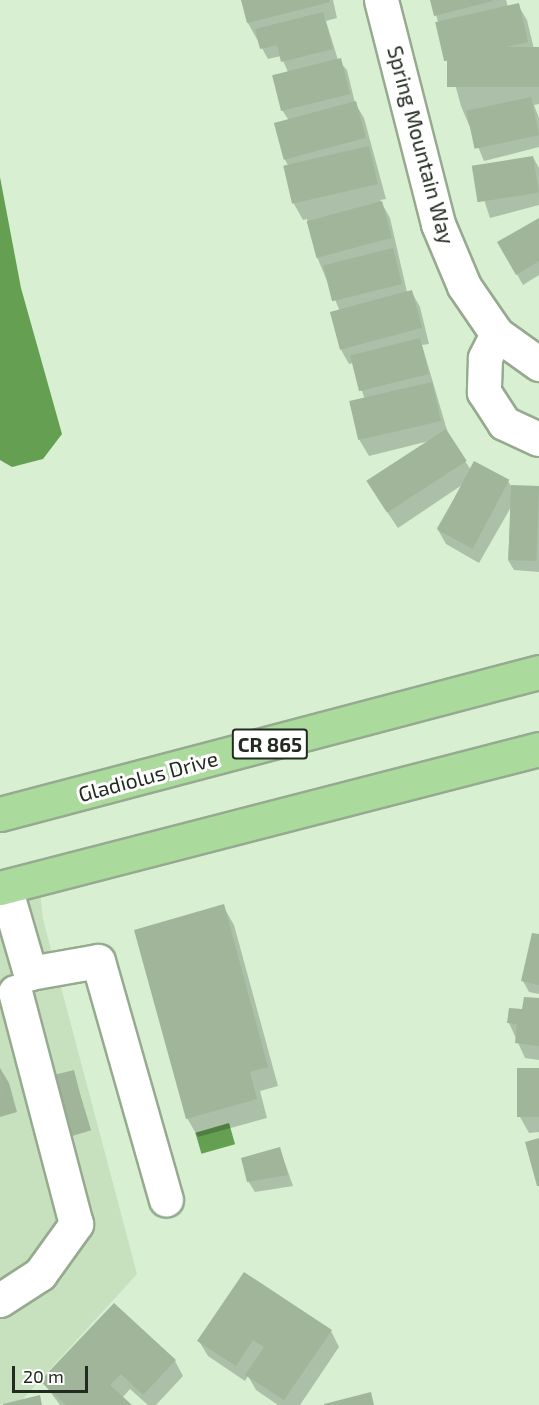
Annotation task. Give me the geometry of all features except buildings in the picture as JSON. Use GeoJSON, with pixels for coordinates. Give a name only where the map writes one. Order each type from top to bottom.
{"type":"FeatureCollection","features":[{"type":"Feature","properties":{"kind":"main road","name":"Gladiolus Drive"},"geometry":{"type":"LineString","coordinates":[[0,814],[539,672]]}},
{"type":"Feature","properties":{"kind":"main road"},"geometry":{"type":"LineString","coordinates":[[2,887],[539,749]]}},
{"type":"Feature","properties":{"kind":"street","name":"Spring Mountain Way"},"geometry":{"type":"LineString","coordinates":[[381,0],[438,224],[464,286],[497,333],[539,364]]}},
{"type":"Feature","properties":{"kind":"street"},"geometry":{"type":"LineString","coordinates":[[497,333],[486,358],[484,392],[504,423],[539,439]]}},
{"type":"Feature","properties":{"kind":"street"},"geometry":{"type":"LineString","coordinates":[[0,1300],[40,1274],[76,1224],[15,987],[2,887]]}},
{"type":"Feature","properties":{"kind":"street"},"geometry":{"type":"LineString","coordinates":[[15,987],[98,961],[166,1200]]}},
{"type":"Feature","properties":{"kind":"shaded area"},"geometry":{"type":"Polygon","coordinates":[[[0,177],[21,288],[62,434],[43,459],[12,467],[0,460],[0,177]]]}},
{"type":"Feature","properties":{"kind":"shaded area"},"geometry":{"type":"Polygon","coordinates":[[[40,893],[43,919],[137,1274],[22,1400],[0,1405],[0,903],[40,893]]]}},
{"type":"Feature","properties":{"kind":"shaded area"},"geometry":{"type":"Polygon","coordinates":[[[229,1123],[235,1144],[201,1154],[195,1133],[229,1123]]]}}]}
